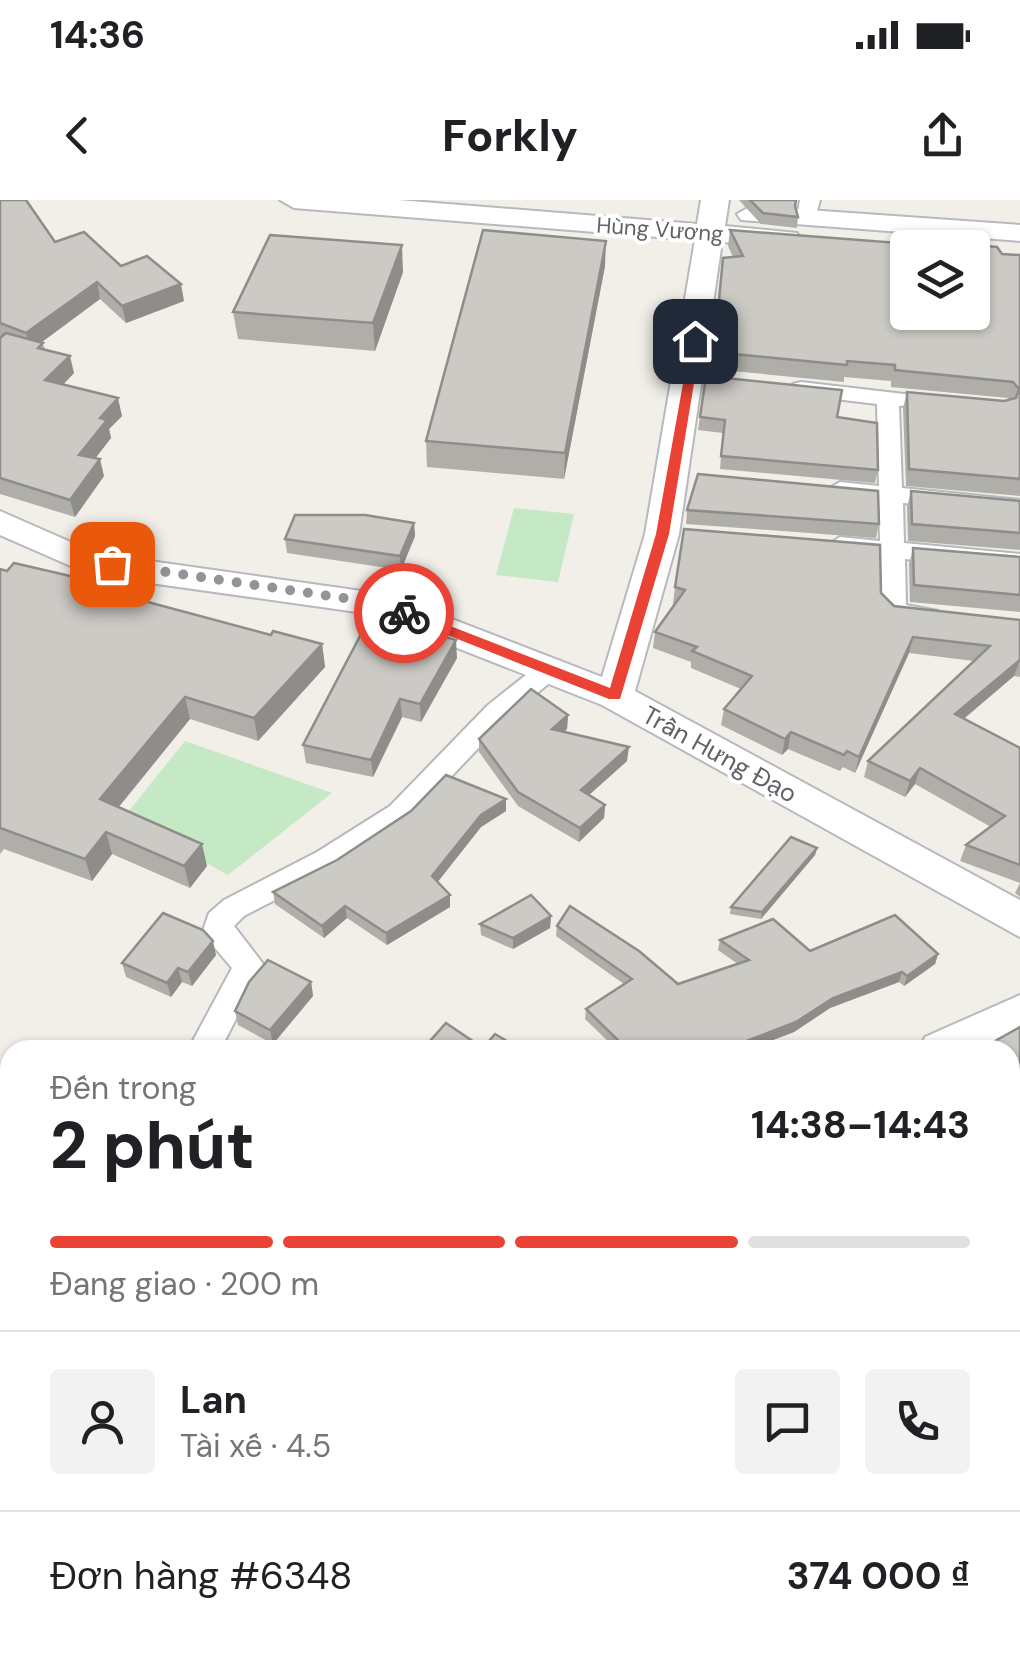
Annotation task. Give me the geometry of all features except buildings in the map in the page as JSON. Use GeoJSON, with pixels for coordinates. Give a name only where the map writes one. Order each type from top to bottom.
{"type":"FeatureCollection","features":[{"type":"Feature","properties":{"kind":"street","name":"Hùng Vương"},"geometry":{"type":"LineString","coordinates":[[294,200],[713,215],[809,209],[1020,234]]}},
{"type":"Feature","properties":{"kind":"street","name":"Hùng Vương"},"geometry":{"type":"LineString","coordinates":[[570,200],[713,215],[890,245]]}},
{"type":"Feature","properties":{"kind":"street"},"geometry":{"type":"LineString","coordinates":[[614,696],[672,535],[698,378],[713,215]]}},
{"type":"Feature","properties":{"kind":"street"},"geometry":{"type":"LineString","coordinates":[[990,254],[1020,256]]}},
{"type":"Feature","properties":{"kind":"street"},"geometry":{"type":"LineString","coordinates":[[779,386],[926,402]]}},
{"type":"Feature","properties":{"kind":"street"},"geometry":{"type":"LineString","coordinates":[[888,399],[894,609],[902,614],[961,620]]}},
{"type":"Feature","properties":{"kind":"street"},"geometry":{"type":"LineString","coordinates":[[818,488],[1020,507]]}},
{"type":"Feature","properties":{"kind":"street","name":"Trần Hưng Đạo"},"geometry":{"type":"LineString","coordinates":[[0,522],[73,556],[150,572],[377,603],[550,669],[614,696],[1020,920]]}},
{"type":"Feature","properties":{"kind":"street"},"geometry":{"type":"LineString","coordinates":[[814,543],[1020,562]]}},
{"type":"Feature","properties":{"kind":"street"},"geometry":{"type":"LineString","coordinates":[[209,1040],[249,965],[217,933],[220,920],[234,908],[326,860],[400,813],[497,712],[550,669]]}},
{"type":"Feature","properties":{"kind":"street"},"geometry":{"type":"LineString","coordinates":[[963,1040],[1020,1012]]}},
{"type":"Feature","properties":{"kind":"green space"},"geometry":{"type":"Polygon","coordinates":[[[514,508],[574,514],[558,582],[496,575],[514,508]]]}},
{"type":"Feature","properties":{"kind":"green space"},"geometry":{"type":"Polygon","coordinates":[[[185,741],[332,793],[228,875],[124,817],[185,741]]]}},
{"type":"Feature","properties":{"kind":"way so far"},"geometry":{"type":"LineString","coordinates":[[112,564],[377,603],[404,613]]}},
{"type":"Feature","properties":{"kind":"route"},"geometry":{"type":"LineString","coordinates":[[404,613],[614,696],[662,534],[695,341]]}}]}
